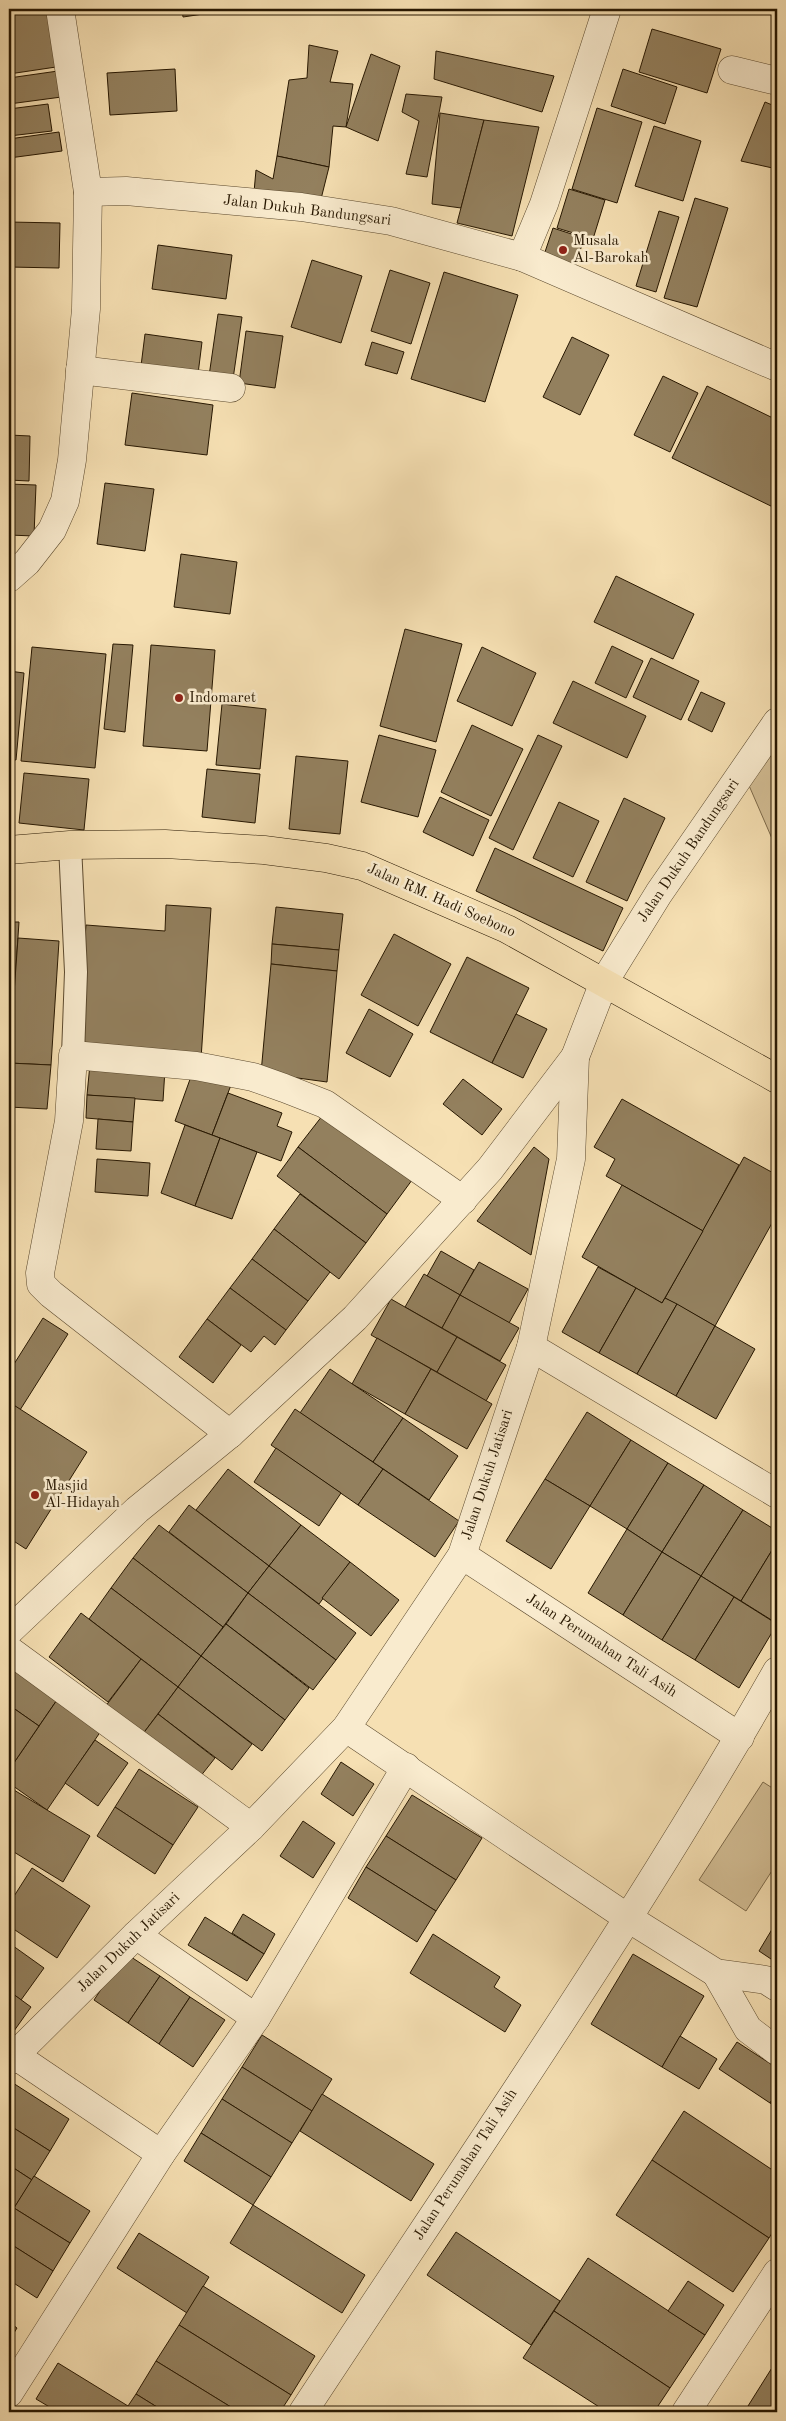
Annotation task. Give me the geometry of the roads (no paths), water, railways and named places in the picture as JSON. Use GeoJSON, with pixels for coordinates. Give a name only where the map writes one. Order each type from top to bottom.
{"type":"FeatureCollection","features":[{"type":"Feature","properties":{"kind":"main road","name":"Jalan RM. Hadi Soebono"},"geometry":{"type":"LineString","coordinates":[[9,850],[70,845],[165,844],[254,850],[326,858],[362,866],[507,929],[777,1079]]}},
{"type":"Feature","properties":{"kind":"street"},"geometry":{"type":"LineString","coordinates":[[9,578],[27,562],[44,542],[52,530],[64,501],[72,460],[86,309],[88,192],[60,9]]}},
{"type":"Feature","properties":{"kind":"street"},"geometry":{"type":"LineString","coordinates":[[522,256],[544,204],[607,9]]}},
{"type":"Feature","properties":{"kind":"street"},"geometry":{"type":"LineString","coordinates":[[732,70],[777,81]]}},
{"type":"Feature","properties":{"kind":"street","name":"Jalan Dukuh Bandungsari"},"geometry":{"type":"LineString","coordinates":[[88,192],[126,191],[301,207],[391,222],[522,256],[777,367]]}},
{"type":"Feature","properties":{"kind":"street"},"geometry":{"type":"LineString","coordinates":[[80,370],[231,388]]}},
{"type":"Feature","properties":{"kind":"street","name":"Jalan Dukuh Bandungsari"},"geometry":{"type":"LineString","coordinates":[[604,982],[659,893],[777,722]]}},
{"type":"Feature","properties":{"kind":"street","name":"Jalan Dukuh Jatisari"},"geometry":{"type":"LineString","coordinates":[[9,1631],[138,1510],[230,1434],[355,1318],[490,1169],[575,1057],[604,982]]}},
{"type":"Feature","properties":{"kind":"street"},"geometry":{"type":"LineString","coordinates":[[230,1434],[51,1294],[41,1284],[40,1273],[69,1120],[73,1055],[196,1066],[253,1077],[284,1088],[325,1104],[463,1200]]}},
{"type":"Feature","properties":{"kind":"street","name":"Jalan Dukuh Jatisari"},"geometry":{"type":"LineString","coordinates":[[11,2057],[136,1935],[251,1828],[346,1728],[462,1555],[531,1347],[571,1159],[575,1057]]}},
{"type":"Feature","properties":{"kind":"street"},"geometry":{"type":"LineString","coordinates":[[531,1347],[777,1494]]}},
{"type":"Feature","properties":{"kind":"street","name":"Jalan Perumahan Tali Asih"},"geometry":{"type":"LineString","coordinates":[[462,1555],[740,1737]]}},
{"type":"Feature","properties":{"kind":"street"},"geometry":{"type":"LineString","coordinates":[[9,1650],[251,1828]]}},
{"type":"Feature","properties":{"kind":"street","name":"Jalan Perumahan Tali Asih"},"geometry":{"type":"LineString","coordinates":[[304,2412],[628,1918],[740,1737],[777,1671]]}},
{"type":"Feature","properties":{"kind":"street"},"geometry":{"type":"LineString","coordinates":[[346,1728],[628,1918],[716,1973],[766,1980],[777,1987]]}},
{"type":"Feature","properties":{"kind":"street"},"geometry":{"type":"LineString","coordinates":[[9,2393],[161,2154],[256,2018],[406,1767]]}},
{"type":"Feature","properties":{"kind":"street"},"geometry":{"type":"LineString","coordinates":[[136,1935],[256,2018]]}},
{"type":"Feature","properties":{"kind":"street"},"geometry":{"type":"LineString","coordinates":[[716,1973],[748,2030],[777,2051]]}},
{"type":"Feature","properties":{"kind":"street"},"geometry":{"type":"LineString","coordinates":[[11,2057],[161,2154]]}},
{"type":"Feature","properties":{"kind":"street"},"geometry":{"type":"LineString","coordinates":[[686,2412],[777,2273]]}},
{"type":"Feature","properties":{"kind":"lane"},"geometry":{"type":"LineString","coordinates":[[70,845],[76,972],[73,1055]]}},
{"type":"Feature","properties":{"kind":"place","name":"Musala Al-Barokah"},"geometry":{"type":"Point","coordinates":[563,250]}},
{"type":"Feature","properties":{"kind":"place","name":"Indomaret"},"geometry":{"type":"Point","coordinates":[179,698]}},
{"type":"Feature","properties":{"kind":"place","name":"Masjid Al-Hidayah"},"geometry":{"type":"Point","coordinates":[35,1495]}}]}
